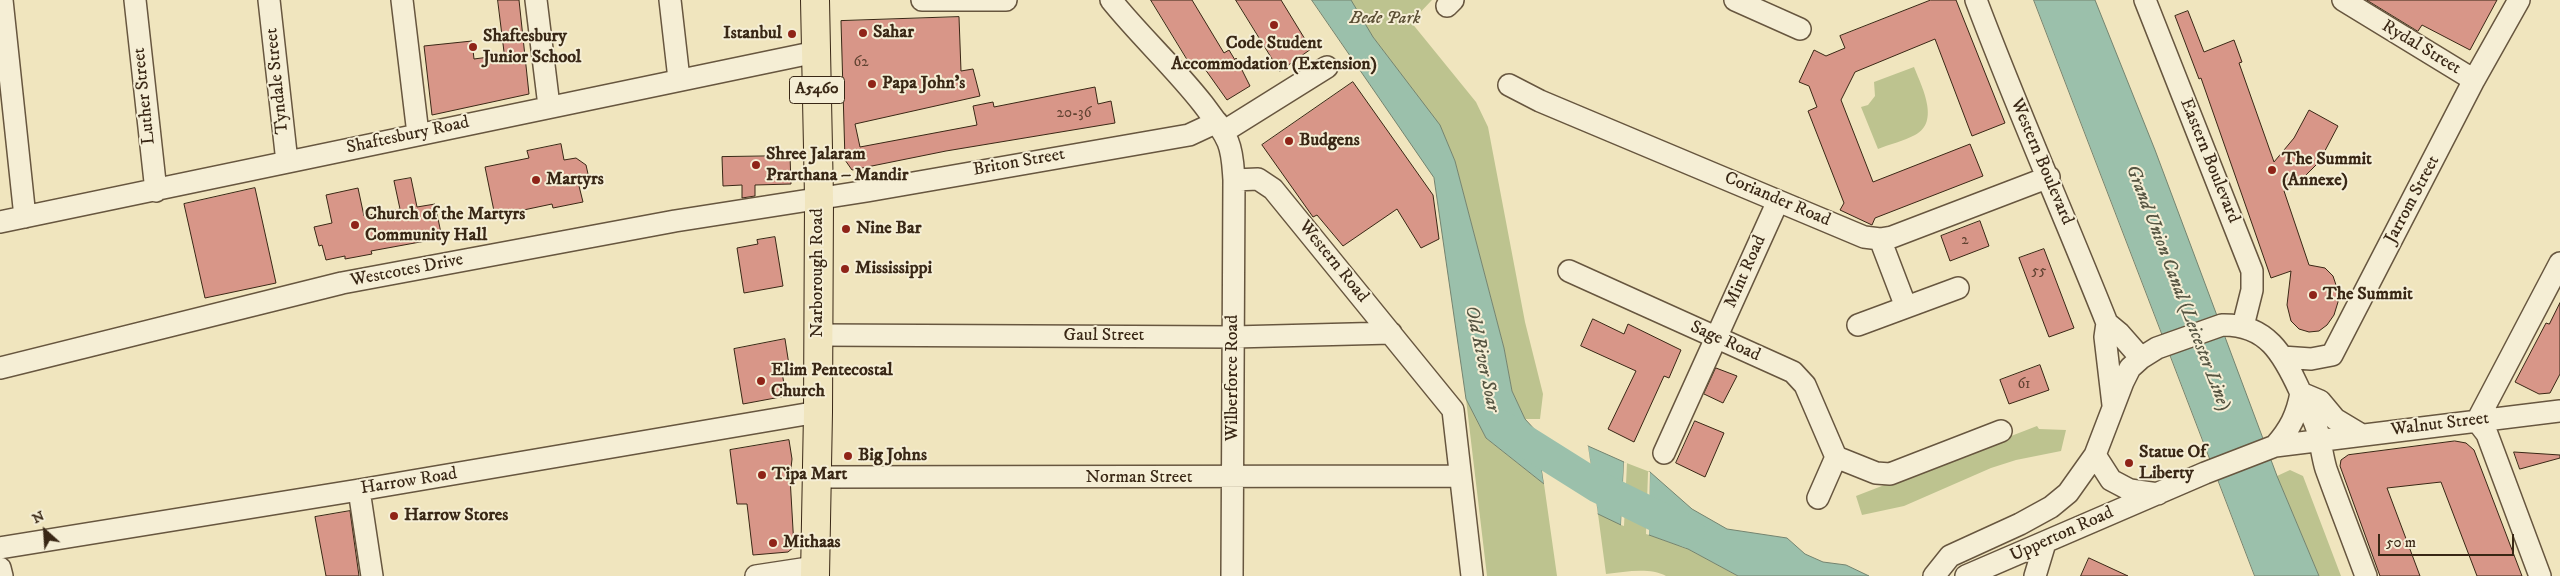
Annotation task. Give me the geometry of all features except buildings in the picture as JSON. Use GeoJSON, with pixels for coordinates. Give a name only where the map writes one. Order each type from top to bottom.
{"type":"FeatureCollection","features":[{"type":"Feature","properties":{"kind":"main road","name":"Narborough Road"},"geometry":{"type":"LineString","coordinates":[[815,0],[819,198],[818,477],[815,572]]}},
{"type":"Feature","properties":{"kind":"street"},"geometry":{"type":"LineString","coordinates":[[2,0],[25,217]]}},
{"type":"Feature","properties":{"kind":"street","name":"Luther Street"},"geometry":{"type":"LineString","coordinates":[[135,0],[156,191]]}},
{"type":"Feature","properties":{"kind":"street","name":"Tyndale Street"},"geometry":{"type":"LineString","coordinates":[[269,0],[287,162]]}},
{"type":"Feature","properties":{"kind":"street"},"geometry":{"type":"LineString","coordinates":[[402,0],[418,134]]}},
{"type":"Feature","properties":{"kind":"street"},"geometry":{"type":"LineString","coordinates":[[536,0],[549,106]]}},
{"type":"Feature","properties":{"kind":"street"},"geometry":{"type":"LineString","coordinates":[[670,0],[679,79]]}},
{"type":"Feature","properties":{"kind":"street"},"geometry":{"type":"LineString","coordinates":[[922,0],[1006,0]]}},
{"type":"Feature","properties":{"kind":"street"},"geometry":{"type":"LineString","coordinates":[[1111,0],[1167,60],[1220,127],[1232,159],[1234,180]]}},
{"type":"Feature","properties":{"kind":"street"},"geometry":{"type":"LineString","coordinates":[[1735,0],[1800,29]]}},
{"type":"Feature","properties":{"kind":"street","name":"Western Boulevard"},"geometry":{"type":"LineString","coordinates":[[1976,0],[2007,82],[2049,177],[2107,323],[2105,338],[2113,405]]}},
{"type":"Feature","properties":{"kind":"street","name":"Eastern Boulevard"},"geometry":{"type":"LineString","coordinates":[[2145,0],[2252,271],[2252,290],[2233,325]]}},
{"type":"Feature","properties":{"kind":"street","name":"Rydal Street"},"geometry":{"type":"LineString","coordinates":[[2343,0],[2474,80]]}},
{"type":"Feature","properties":{"kind":"street","name":"Jarrom Street"},"geometry":{"type":"LineString","coordinates":[[2282,357],[2312,359],[2332,355],[2474,80],[2518,0]]}},
{"type":"Feature","properties":{"kind":"street","name":"Shaftesbury Road"},"geometry":{"type":"LineString","coordinates":[[0,222],[156,191],[549,106],[816,52]]}},
{"type":"Feature","properties":{"kind":"street","name":"Briton Street"},"geometry":{"type":"LineString","coordinates":[[819,198],[1189,135],[1220,127],[1327,67]]}},
{"type":"Feature","properties":{"kind":"street","name":"Coriander Road"},"geometry":{"type":"LineString","coordinates":[[1509,85],[1540,101],[1852,233],[1880,239],[1892,237],[2049,177]]}},
{"type":"Feature","properties":{"kind":"street","name":"Western Road"},"geometry":{"type":"LineString","coordinates":[[1234,180],[1258,179],[1273,189],[1453,410],[1472,576]]}},
{"type":"Feature","properties":{"kind":"street","name":"Wilberforce Road"},"geometry":{"type":"LineString","coordinates":[[1232,576],[1234,180]]}},
{"type":"Feature","properties":{"kind":"street","name":"Westcotes Drive"},"geometry":{"type":"LineString","coordinates":[[0,368],[342,283],[675,220],[819,198]]}},
{"type":"Feature","properties":{"kind":"street","name":"Mint Road"},"geometry":{"type":"LineString","coordinates":[[1664,452],[1778,201]]}},
{"type":"Feature","properties":{"kind":"street"},"geometry":{"type":"LineString","coordinates":[[1880,239],[1906,307]]}},
{"type":"Feature","properties":{"kind":"street"},"geometry":{"type":"LineString","coordinates":[[2540,576],[2487,434],[2477,421],[2560,263]]}},
{"type":"Feature","properties":{"kind":"street","name":"Sage Road"},"geometry":{"type":"LineString","coordinates":[[1569,270],[1793,372],[1805,385],[1836,458]]}},
{"type":"Feature","properties":{"kind":"street"},"geometry":{"type":"LineString","coordinates":[[1858,325],[1958,288]]}},
{"type":"Feature","properties":{"kind":"street","name":"Western Boulevard"},"geometry":{"type":"LineString","coordinates":[[2107,323],[2149,353]]}},
{"type":"Feature","properties":{"kind":"street"},"geometry":{"type":"LineString","coordinates":[[2149,353],[2233,325],[2268,339],[2282,357],[2317,428],[2327,471],[2366,576]]}},
{"type":"Feature","properties":{"kind":"street","name":"Gaul Street"},"geometry":{"type":"LineString","coordinates":[[818,335],[1234,337],[1391,332]]}},
{"type":"Feature","properties":{"kind":"street","name":"Upperton Road"},"geometry":{"type":"LineString","coordinates":[[1934,576],[1950,556],[2020,524],[2068,494],[2095,455],[2113,405],[2130,368],[2149,353]]}},
{"type":"Feature","properties":{"kind":"street"},"geometry":{"type":"LineString","coordinates":[[2301,393],[2320,401],[2335,419],[2360,434]]}},
{"type":"Feature","properties":{"kind":"street","name":"Upperton Road"},"geometry":{"type":"LineString","coordinates":[[2272,447],[2289,430],[2297,414],[2301,393]]}},
{"type":"Feature","properties":{"kind":"street","name":"Walnut Street"},"geometry":{"type":"LineString","coordinates":[[2320,440],[2560,411]]}},
{"type":"Feature","properties":{"kind":"street","name":"Harrow Road"},"geometry":{"type":"LineString","coordinates":[[0,548],[358,490],[818,412]]}},
{"type":"Feature","properties":{"kind":"street"},"geometry":{"type":"LineString","coordinates":[[1818,498],[1836,458],[1876,473],[1890,474],[2001,431]]}},
{"type":"Feature","properties":{"kind":"street","name":"Upperton Road"},"geometry":{"type":"LineString","coordinates":[[1966,576],[2004,569],[2045,543],[2272,447],[2320,440]]}},
{"type":"Feature","properties":{"kind":"street","name":"Upperton Road"},"geometry":{"type":"LineString","coordinates":[[2095,455],[2111,480],[2130,490],[2158,494]]}},
{"type":"Feature","properties":{"kind":"street","name":"Norman Street"},"geometry":{"type":"LineString","coordinates":[[818,477],[1233,478],[1460,476]]}},
{"type":"Feature","properties":{"kind":"street"},"geometry":{"type":"LineString","coordinates":[[358,490],[372,576]]}},
{"type":"Feature","properties":{"kind":"street"},"geometry":{"type":"LineString","coordinates":[[2004,569],[2020,524]]}},
{"type":"Feature","properties":{"kind":"street"},"geometry":{"type":"LineString","coordinates":[[2035,576],[2045,543]]}},
{"type":"Feature","properties":{"kind":"street"},"geometry":{"type":"LineString","coordinates":[[0,568],[2,576]]}},
{"type":"Feature","properties":{"kind":"street"},"geometry":{"type":"LineString","coordinates":[[756,576],[815,572]]}},
{"type":"Feature","properties":{"kind":"green space","name":"Bede Park"},"geometry":{"type":"Polygon","coordinates":[[[1349,0],[1432,0],[1411,22],[1476,102],[1488,127],[1525,322],[1543,394],[1540,419],[1525,419],[1512,391],[1504,348],[1455,161],[1440,126],[1373,37],[1349,0]]]}},
{"type":"Feature","properties":{"kind":"green space"},"geometry":{"type":"Polygon","coordinates":[[[1914,67],[1927,103],[1927,121],[1923,129],[1915,135],[1878,149],[1861,107],[1868,105],[1875,96],[1874,82],[1914,67]]]}},
{"type":"Feature","properties":{"kind":"green space"},"geometry":{"type":"Polygon","coordinates":[[[1466,399],[1486,438],[1544,484],[1557,576],[1487,576],[1466,399]]]}},
{"type":"Feature","properties":{"kind":"green space"},"geometry":{"type":"Polygon","coordinates":[[[2037,426],[2039,429],[2066,430],[2061,451],[2016,460],[1991,468],[1904,506],[1862,515],[1856,496],[2037,426]]]}},
{"type":"Feature","properties":{"kind":"green space"},"geometry":{"type":"Polygon","coordinates":[[[1624,462],[1650,472],[1649,535],[1688,549],[1738,576],[1666,576],[1645,571],[1606,574],[1598,514],[1621,524],[1624,462]]]}},
{"type":"Feature","properties":{"kind":"green space"},"geometry":{"type":"Polygon","coordinates":[[[2290,470],[2303,476],[2341,576],[2319,576],[2277,476],[2290,470]]]}},
{"type":"Feature","properties":{"kind":"water"},"geometry":{"type":"Polygon","coordinates":[[[1312,0],[1351,0],[1373,37],[1440,125],[1455,161],[1504,348],[1512,391],[1525,419],[1536,431],[1544,484],[1486,438],[1466,399],[1434,178],[1312,0]]]}},
{"type":"Feature","properties":{"kind":"water","name":"Grand Union Canal (Leicester Line)"},"geometry":{"type":"Polygon","coordinates":[[[2034,0],[2095,0],[2155,150],[2277,476],[2319,576],[2255,576],[2034,0]]]}},
{"type":"Feature","properties":{"kind":"water"},"geometry":{"type":"Polygon","coordinates":[[[1588,446],[1624,462],[1621,525],[1598,514],[1588,446]]]}},
{"type":"Feature","properties":{"kind":"water"},"geometry":{"type":"Polygon","coordinates":[[[1650,472],[1692,509],[1727,529],[1787,538],[1805,554],[1823,562],[1846,565],[1869,576],[1738,576],[1688,549],[1649,535],[1650,472]]]}},
{"type":"Feature","properties":{"kind":"pier"},"geometry":{"type":"Polygon","coordinates":[[[1536,431],[1539,432],[1546,485],[1544,484],[1536,431]]]}},
{"type":"Feature","properties":{"kind":"pier"},"geometry":{"type":"Polygon","coordinates":[[[1586,445],[1588,446],[1598,514],[1595,512],[1586,445]]]}},
{"type":"Feature","properties":{"kind":"pier"},"geometry":{"type":"Polygon","coordinates":[[[1624,462],[1627,463],[1624,526],[1621,525],[1624,462]]]}},
{"type":"Feature","properties":{"kind":"pier"},"geometry":{"type":"Polygon","coordinates":[[[1648,472],[1650,472],[1649,535],[1646,534],[1648,472]]]}},
{"type":"Feature","properties":{"kind":"waterway","name":"Old River Soar"},"geometry":{"type":"LineString","coordinates":[[1501,426],[1598,487],[1689,532]]}},
{"type":"Feature","properties":{"kind":"place","name":"Code Student Accommodation (Extension)"},"geometry":{"type":"Point","coordinates":[1274,25]}},
{"type":"Feature","properties":{"kind":"place","name":"Sahar"},"geometry":{"type":"Point","coordinates":[863,33]}},
{"type":"Feature","properties":{"kind":"place","name":"Istanbul"},"geometry":{"type":"Point","coordinates":[792,34]}},
{"type":"Feature","properties":{"kind":"place","name":"Shaftesbury Junior School"},"geometry":{"type":"Point","coordinates":[473,47]}},
{"type":"Feature","properties":{"kind":"place","name":"Papa John's"},"geometry":{"type":"Point","coordinates":[872,84]}},
{"type":"Feature","properties":{"kind":"place","name":"Budgens"},"geometry":{"type":"Point","coordinates":[1289,141]}},
{"type":"Feature","properties":{"kind":"place","name":"Shree Jalaram Prarthana – Mandir"},"geometry":{"type":"Point","coordinates":[756,165]}},
{"type":"Feature","properties":{"kind":"place","name":"The Summit (Annexe)"},"geometry":{"type":"Point","coordinates":[2272,170]}},
{"type":"Feature","properties":{"kind":"place","name":"Martyrs"},"geometry":{"type":"Point","coordinates":[536,180]}},
{"type":"Feature","properties":{"kind":"place","name":"Church of the Martyrs Community Hall"},"geometry":{"type":"Point","coordinates":[355,225]}},
{"type":"Feature","properties":{"kind":"place","name":"Nine Bar"},"geometry":{"type":"Point","coordinates":[846,229]}},
{"type":"Feature","properties":{"kind":"place","name":"Mississippi"},"geometry":{"type":"Point","coordinates":[845,269]}},
{"type":"Feature","properties":{"kind":"place","name":"The Summit"},"geometry":{"type":"Point","coordinates":[2313,295]}},
{"type":"Feature","properties":{"kind":"place","name":"Elim Pentecostal Church"},"geometry":{"type":"Point","coordinates":[761,381]}},
{"type":"Feature","properties":{"kind":"place","name":"Big Johns"},"geometry":{"type":"Point","coordinates":[848,456]}},
{"type":"Feature","properties":{"kind":"place","name":"Statue Of Liberty"},"geometry":{"type":"Point","coordinates":[2129,463]}},
{"type":"Feature","properties":{"kind":"place","name":"Tipa Mart"},"geometry":{"type":"Point","coordinates":[762,475]}},
{"type":"Feature","properties":{"kind":"place","name":"Harrow Stores"},"geometry":{"type":"Point","coordinates":[394,516]}},
{"type":"Feature","properties":{"kind":"place","name":"Mithaas"},"geometry":{"type":"Point","coordinates":[773,543]}}]}
